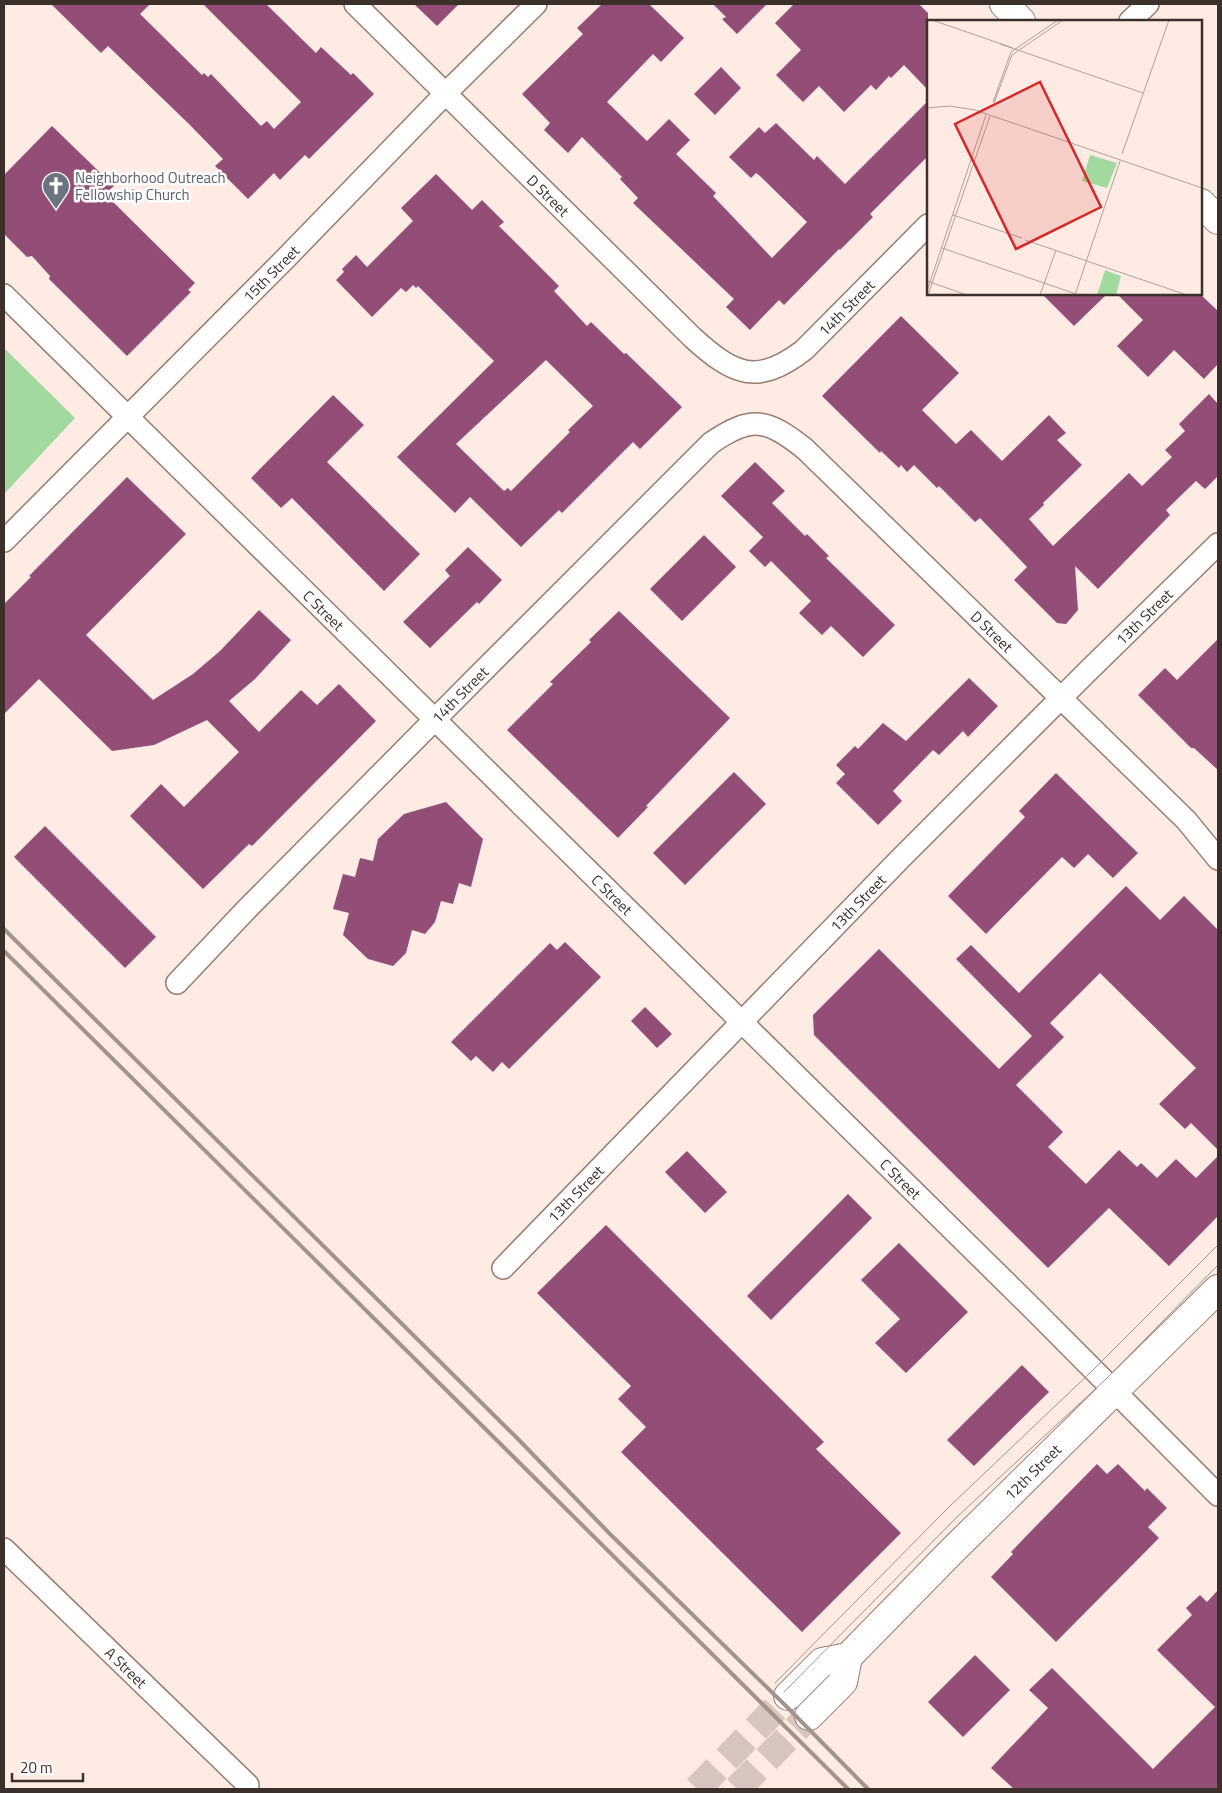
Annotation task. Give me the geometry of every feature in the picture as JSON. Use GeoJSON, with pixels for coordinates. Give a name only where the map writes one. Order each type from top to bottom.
{"type":"FeatureCollection","features":[{"type":"Feature","properties":{"kind":"main road"},"geometry":{"type":"LineString","coordinates":[[1004,4],[1020,20]]}},
{"type":"Feature","properties":{"kind":"main road"},"geometry":{"type":"LineString","coordinates":[[1202,204],[1218,220]]}},
{"type":"Feature","properties":{"kind":"main road","name":"12th Street"},"geometry":{"type":"LineString","coordinates":[[848,1657],[1218,1289]]}},
{"type":"Feature","properties":{"kind":"main road"},"geometry":{"type":"LineString","coordinates":[[788,1696],[822,1662],[848,1657],[843,1682],[809,1716]]}},
{"type":"Feature","properties":{"kind":"street","name":"D Street"},"geometry":{"type":"LineString","coordinates":[[355,4],[706,350],[731,368],[754,373]]}},
{"type":"Feature","properties":{"kind":"street","name":"15th Street"},"geometry":{"type":"LineString","coordinates":[[4,541],[536,4]]}},
{"type":"Feature","properties":{"kind":"street"},"geometry":{"type":"LineString","coordinates":[[1131,20],[1148,4]]}},
{"type":"Feature","properties":{"kind":"street","name":"14th Street"},"geometry":{"type":"LineString","coordinates":[[754,373],[776,368],[790,361],[804,350],[927,226]]}},
{"type":"Feature","properties":{"kind":"street","name":"C Street"},"geometry":{"type":"LineString","coordinates":[[4,295],[1218,1495]]}},
{"type":"Feature","properties":{"kind":"street","name":"D Street"},"geometry":{"type":"LineString","coordinates":[[754,423],[768,425],[786,434],[805,448],[1186,820],[1218,859]]}},
{"type":"Feature","properties":{"kind":"street","name":"14th Street"},"geometry":{"type":"LineString","coordinates":[[176,983],[245,911],[711,443],[727,432],[754,423]]}},
{"type":"Feature","properties":{"kind":"street","name":"13th Street"},"geometry":{"type":"LineString","coordinates":[[502,1268],[898,860],[1218,544]]}},
{"type":"Feature","properties":{"kind":"street","name":"A Street"},"geometry":{"type":"LineString","coordinates":[[4,1550],[248,1785]]}},
{"type":"Feature","properties":{"kind":"green space"},"geometry":{"type":"Polygon","coordinates":[[[4,348],[75,418],[4,494],[4,348]]]}},
{"type":"Feature","properties":{"kind":"building"},"geometry":{"type":"Polygon","coordinates":[[[51,4],[150,4],[140,14],[202,75],[204,73],[208,77],[211,74],[261,126],[267,121],[274,129],[301,102],[203,4],[266,4],[316,53],[321,47],[351,75],[353,73],[374,94],[309,159],[305,155],[280,180],[274,173],[248,199],[215,166],[223,159],[189,124],[108,46],[101,53],[51,4]]]}},
{"type":"Feature","properties":{"kind":"building"},"geometry":{"type":"Polygon","coordinates":[[[414,4],[459,4],[437,26],[414,4]]]}},
{"type":"Feature","properties":{"kind":"building"},"geometry":{"type":"Polygon","coordinates":[[[602,4],[649,4],[684,38],[661,62],[653,54],[607,102],[647,141],[669,119],[690,140],[676,154],[716,193],[713,196],[772,258],[807,222],[760,176],[756,173],[751,178],[729,157],[759,127],[765,133],[776,123],[814,160],[817,156],[845,184],[927,102],[927,157],[870,214],[873,217],[784,305],[779,300],[750,330],[726,307],[734,299],[633,203],[638,198],[620,179],[622,177],[582,137],[568,153],[544,130],[550,123],[522,94],[583,34],[577,28],[602,4]]]}},
{"type":"Feature","properties":{"kind":"building"},"geometry":{"type":"Polygon","coordinates":[[[713,4],[767,4],[737,34],[722,19],[726,17],[713,4]]]}},
{"type":"Feature","properties":{"kind":"building"},"geometry":{"type":"Polygon","coordinates":[[[794,4],[919,4],[928,13],[927,89],[904,65],[891,78],[889,76],[876,90],[871,85],[844,112],[819,86],[803,102],[776,75],[801,50],[775,23],[794,4]]]}},
{"type":"Feature","properties":{"kind":"building"},"geometry":{"type":"Polygon","coordinates":[[[721,67],[741,88],[715,115],[694,94],[721,67]]]}},
{"type":"Feature","properties":{"kind":"building"},"geometry":{"type":"Polygon","coordinates":[[[52,126],[114,186],[105,194],[195,283],[188,290],[191,292],[127,356],[49,279],[50,276],[32,256],[27,257],[4,234],[4,175],[52,126]]]}},
{"type":"Feature","properties":{"kind":"building"},"geometry":{"type":"Polygon","coordinates":[[[436,174],[472,210],[482,200],[504,222],[499,226],[559,286],[554,291],[587,326],[591,322],[682,407],[640,449],[633,442],[562,513],[559,510],[521,547],[470,497],[455,513],[397,457],[494,361],[418,286],[416,288],[413,285],[406,292],[401,288],[372,317],[336,280],[344,272],[342,269],[356,255],[367,267],[413,221],[401,208],[436,174]],[[546,360],[456,444],[504,491],[508,488],[511,491],[593,406],[546,360]]]}},
{"type":"Feature","properties":{"kind":"building"},"geometry":{"type":"Polygon","coordinates":[[[1043,295],[1106,295],[1074,326],[1043,295]]]}},
{"type":"Feature","properties":{"kind":"building"},"geometry":{"type":"Polygon","coordinates":[[[1118,295],[1201,295],[1218,311],[1218,364],[1204,379],[1174,350],[1148,377],[1117,346],[1143,320],[1118,295]]]}},
{"type":"Feature","properties":{"kind":"building"},"geometry":{"type":"Polygon","coordinates":[[[901,316],[959,373],[922,410],[956,444],[971,430],[1002,461],[1049,415],[1066,433],[1057,440],[1082,465],[1029,519],[1053,546],[1129,473],[1142,486],[1172,457],[1165,450],[1185,431],[1179,424],[1209,394],[1218,404],[1218,476],[1205,489],[1196,481],[1166,510],[1170,515],[1098,589],[1075,566],[1078,610],[1066,624],[1057,623],[1014,580],[1027,567],[980,518],[975,522],[939,486],[937,488],[914,465],[907,472],[901,465],[899,468],[881,451],[880,453],[822,396],[901,316]]]}},
{"type":"Feature","properties":{"kind":"building"},"geometry":{"type":"Polygon","coordinates":[[[333,395],[364,425],[327,462],[420,554],[384,591],[292,498],[281,508],[251,478],[333,395]]]}},
{"type":"Feature","properties":{"kind":"building"},"geometry":{"type":"Polygon","coordinates":[[[755,462],[785,491],[772,503],[805,536],[807,534],[829,556],[826,558],[895,625],[863,657],[831,626],[822,635],[799,613],[811,601],[771,561],[765,567],[749,551],[763,537],[721,496],[755,462]]]}},
{"type":"Feature","properties":{"kind":"building"},"geometry":{"type":"Polygon","coordinates":[[[127,477],[186,534],[86,635],[153,700],[193,674],[220,651],[259,610],[291,640],[255,679],[229,701],[259,732],[301,690],[317,705],[339,684],[376,721],[252,846],[249,844],[203,889],[130,816],[161,784],[184,807],[239,752],[207,720],[154,745],[112,751],[39,679],[4,714],[4,604],[31,577],[29,576],[127,477]]]}},
{"type":"Feature","properties":{"kind":"building"},"geometry":{"type":"Polygon","coordinates":[[[704,535],[736,567],[682,621],[650,589],[704,535]]]}},
{"type":"Feature","properties":{"kind":"building"},"geometry":{"type":"Polygon","coordinates":[[[468,547],[502,580],[479,604],[477,602],[430,648],[403,622],[450,576],[445,570],[468,547]]]}},
{"type":"Feature","properties":{"kind":"building"},"geometry":{"type":"Polygon","coordinates":[[[619,611],[730,718],[618,838],[507,730],[553,684],[550,682],[591,642],[589,640],[619,611]]]}},
{"type":"Feature","properties":{"kind":"building"},"geometry":{"type":"Polygon","coordinates":[[[1218,639],[1218,770],[1194,748],[1191,748],[1138,695],[1165,668],[1177,680],[1218,639]]]}},
{"type":"Feature","properties":{"kind":"building"},"geometry":{"type":"Polygon","coordinates":[[[969,678],[998,706],[968,737],[963,731],[939,755],[933,750],[893,791],[902,801],[878,825],[836,783],[845,774],[836,765],[855,746],[858,749],[883,723],[906,741],[969,678]]]}},
{"type":"Feature","properties":{"kind":"building"},"geometry":{"type":"Polygon","coordinates":[[[734,772],[766,804],[685,885],[653,853],[734,772]]]}},
{"type":"Feature","properties":{"kind":"building"},"geometry":{"type":"Polygon","coordinates":[[[1056,773],[1138,853],[1113,878],[1088,854],[1074,868],[1062,857],[986,934],[948,896],[1025,817],[1019,811],[1056,773]]]}},
{"type":"Feature","properties":{"kind":"building"},"geometry":{"type":"Polygon","coordinates":[[[446,802],[483,839],[471,887],[459,883],[453,904],[441,901],[435,922],[425,934],[412,930],[406,953],[393,966],[368,959],[343,935],[349,913],[333,909],[343,874],[355,877],[360,858],[373,861],[378,839],[404,814],[446,802]]]}},
{"type":"Feature","properties":{"kind":"building"},"geometry":{"type":"Polygon","coordinates":[[[45,826],[156,937],[125,968],[14,857],[45,826]]]}},
{"type":"Feature","properties":{"kind":"building"},"geometry":{"type":"Polygon","coordinates":[[[1126,886],[1160,920],[1184,896],[1218,930],[1218,1150],[1191,1123],[1185,1129],[1159,1104],[1196,1068],[1100,973],[1050,1023],[1064,1037],[1016,1085],[1063,1132],[1048,1147],[1086,1184],[1119,1150],[1137,1167],[1141,1163],[1157,1178],[1176,1159],[1196,1178],[1218,1156],[1218,1216],[1169,1266],[1109,1208],[1048,1268],[814,1035],[813,1015],[879,949],[999,1069],[1032,1036],[956,959],[971,945],[1019,993],[1126,886]]]}},
{"type":"Feature","properties":{"kind":"building"},"geometry":{"type":"Polygon","coordinates":[[[565,942],[601,977],[509,1069],[502,1062],[493,1072],[476,1056],[471,1061],[451,1042],[550,943],[557,950],[565,942]]]}},
{"type":"Feature","properties":{"kind":"building"},"geometry":{"type":"Polygon","coordinates":[[[645,1007],[672,1034],[657,1048],[631,1021],[645,1007]]]}},
{"type":"Feature","properties":{"kind":"building"},"geometry":{"type":"Polygon","coordinates":[[[687,1151],[727,1192],[705,1213],[665,1172],[687,1151]]]}},
{"type":"Feature","properties":{"kind":"building"},"geometry":{"type":"Polygon","coordinates":[[[848,1194],[872,1218],[771,1320],[747,1296],[848,1194]]]}},
{"type":"Feature","properties":{"kind":"building"},"geometry":{"type":"Polygon","coordinates":[[[606,1225],[824,1442],[816,1449],[901,1533],[802,1632],[621,1452],[646,1427],[618,1399],[631,1386],[537,1293],[606,1225]]]}},
{"type":"Feature","properties":{"kind":"building"},"geometry":{"type":"Polygon","coordinates":[[[899,1243],[968,1312],[906,1373],[875,1343],[900,1319],[861,1280],[899,1243]]]}},
{"type":"Feature","properties":{"kind":"building"},"geometry":{"type":"Polygon","coordinates":[[[1022,1365],[1049,1392],[974,1466],[947,1440],[1022,1365]]]}},
{"type":"Feature","properties":{"kind":"building"},"geometry":{"type":"Polygon","coordinates":[[[1097,1464],[1107,1474],[1118,1464],[1145,1491],[1147,1488],[1167,1508],[1148,1527],[1159,1538],[1056,1642],[991,1577],[1013,1554],[1011,1552],[1097,1464]]]}},
{"type":"Feature","properties":{"kind":"building"},"geometry":{"type":"Polygon","coordinates":[[[1218,1590],[1218,1789],[1014,1789],[991,1768],[1048,1708],[1029,1690],[1052,1668],[1153,1769],[1215,1707],[1157,1650],[1192,1615],[1186,1608],[1200,1595],[1207,1602],[1218,1590]]]}},
{"type":"Feature","properties":{"kind":"building"},"geometry":{"type":"Polygon","coordinates":[[[975,1655],[1010,1690],[963,1737],[928,1702],[975,1655]]]}},
{"type":"Feature","properties":{"kind":"tunnel"},"geometry":{"type":"LineString","coordinates":[[697,1789],[788,1696]]}},
{"type":"Feature","properties":{"kind":"tunnel"},"geometry":{"type":"LineString","coordinates":[[737,1789],[809,1716]]}},
{"type":"Feature","properties":{"kind":"tram line"},"geometry":{"type":"LineString","coordinates":[[775,1683],[950,1506],[1093,1370],[1218,1245]]}},
{"type":"Feature","properties":{"kind":"tram line"},"geometry":{"type":"LineString","coordinates":[[784,1692],[959,1515],[1104,1381],[1218,1265]]}},
{"type":"Feature","properties":{"kind":"railway"},"geometry":{"type":"LineString","coordinates":[[4,929],[868,1789]]}},
{"type":"Feature","properties":{"kind":"railway"},"geometry":{"type":"LineString","coordinates":[[4,951],[848,1789]]}},
{"type":"Feature","properties":{"kind":"place","name":"Neighborhood Outreach Fellowship Church"},"geometry":{"type":"Point","coordinates":[56,210]}}]}
